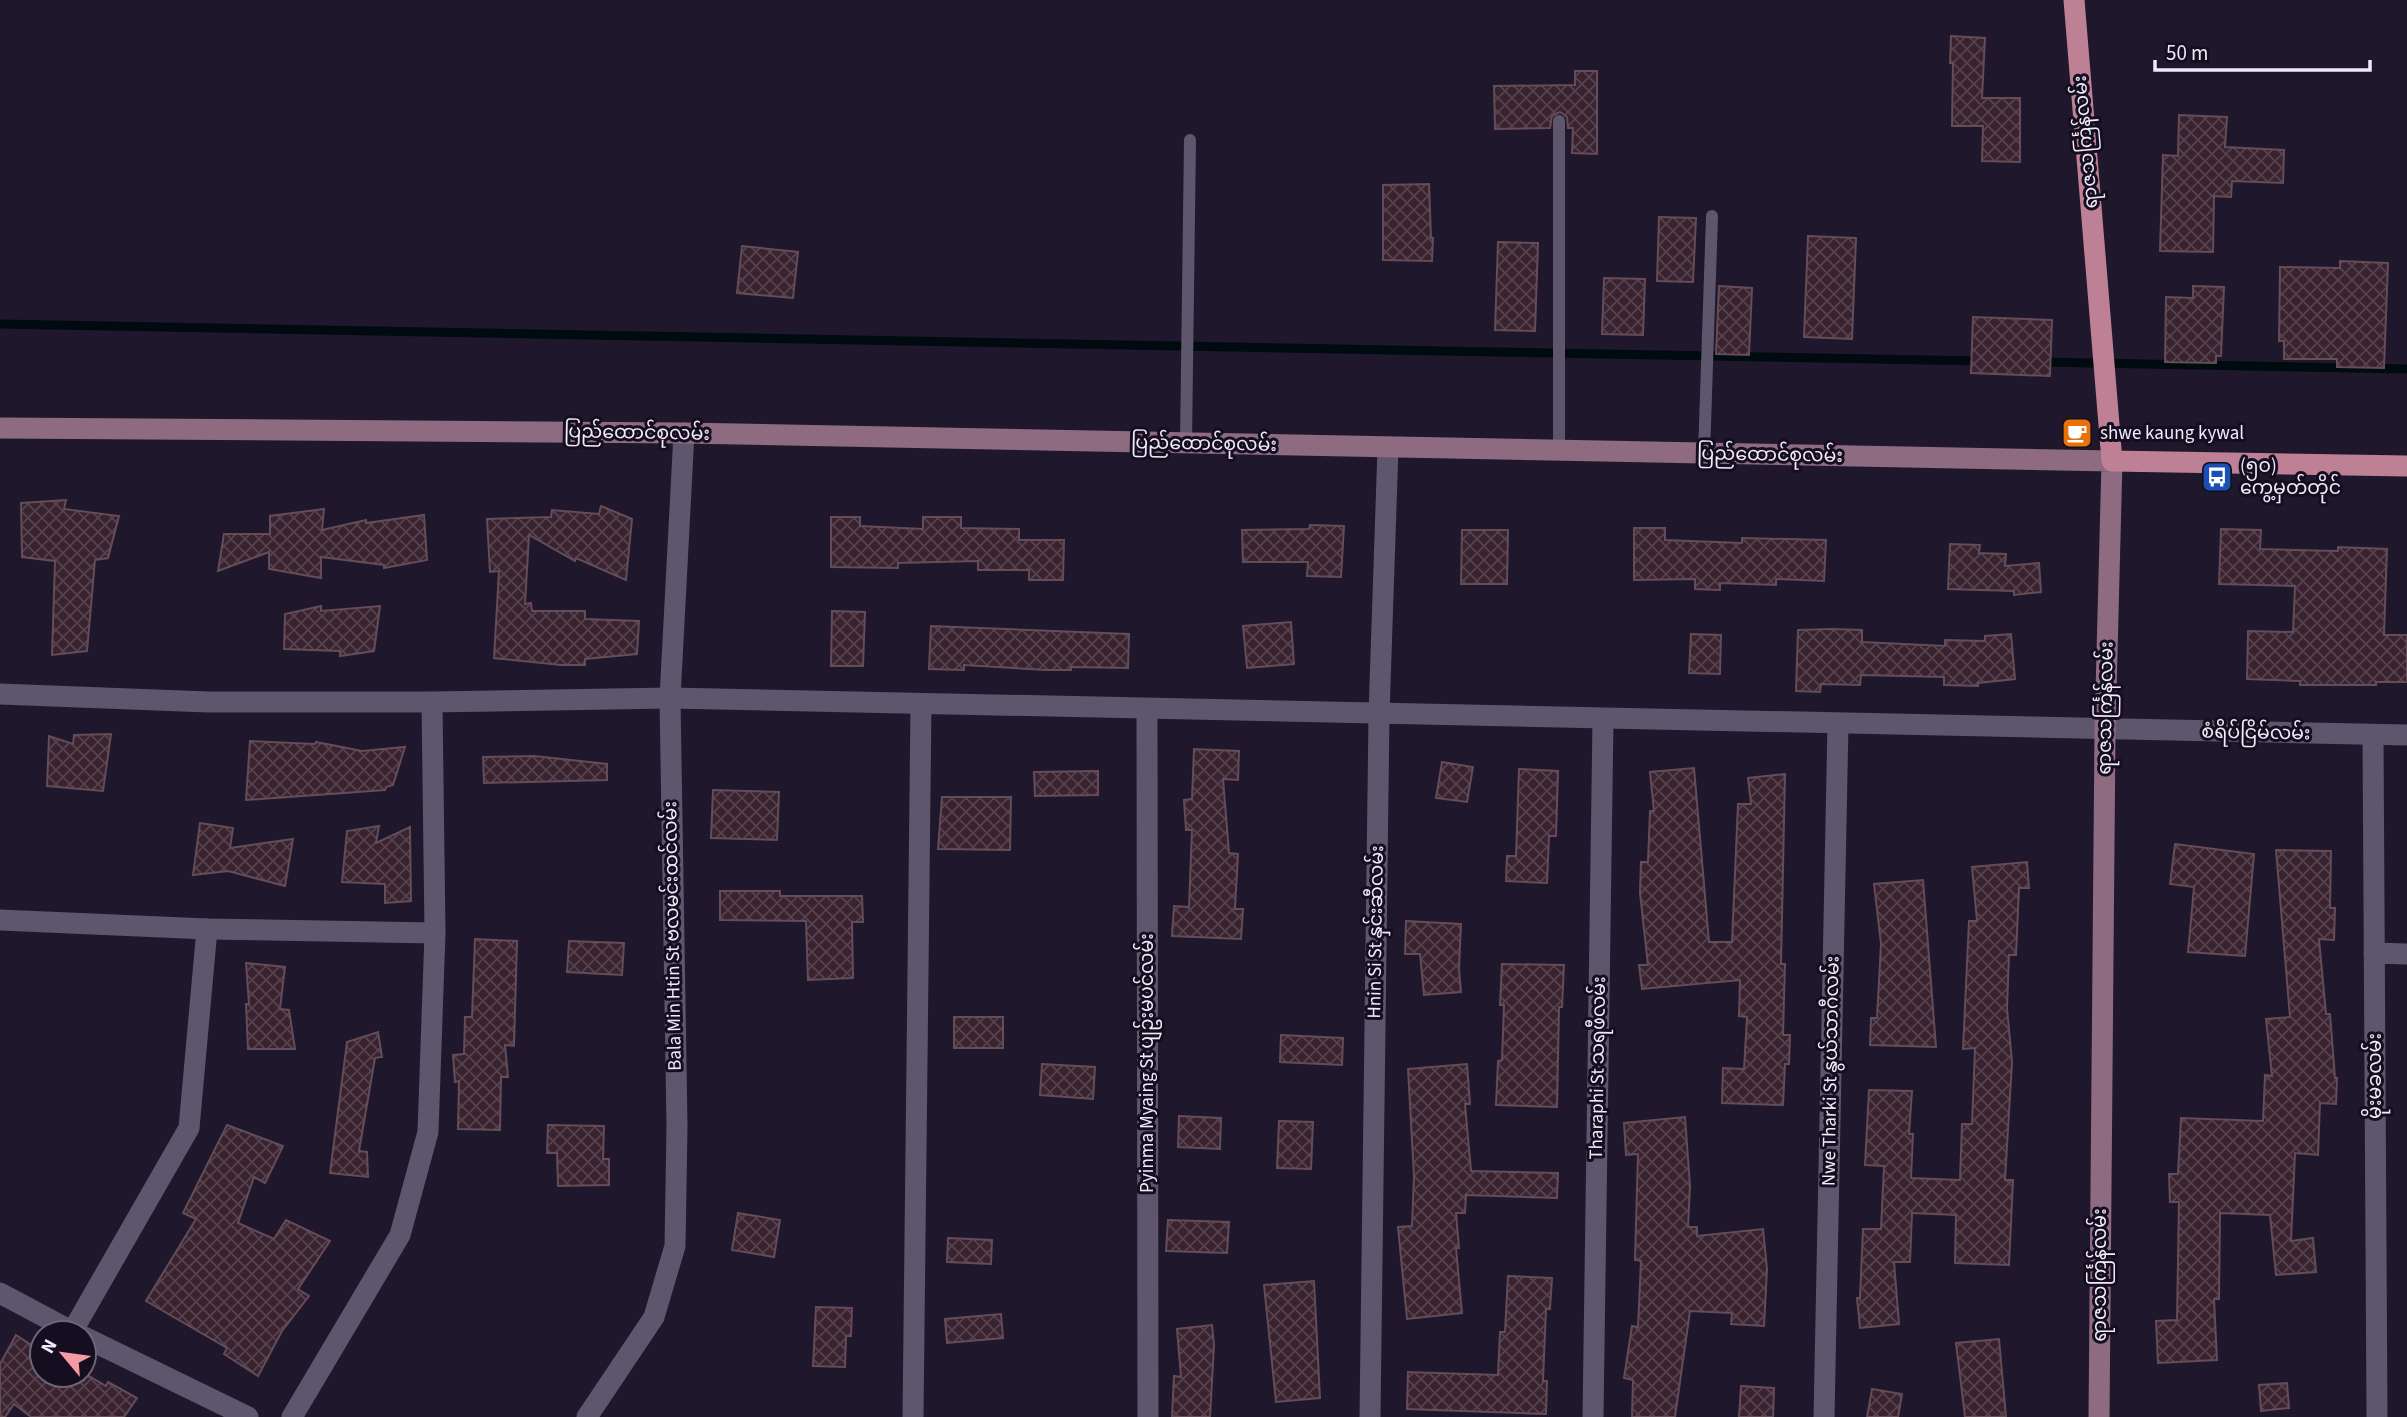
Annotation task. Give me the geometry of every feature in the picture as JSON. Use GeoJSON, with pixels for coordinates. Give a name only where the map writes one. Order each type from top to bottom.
{"type":"FeatureCollection","features":[{"type":"Feature","properties":{"kind":"main road","name":"ရာဇသင်္ကြန်လမ်း"},"geometry":{"type":"LineString","coordinates":[[2074,0],[2112,461],[2105,730],[2099,1417]]}},
{"type":"Feature","properties":{"kind":"main road","name":"ပြည်ထောင်စုလမ်း"},"geometry":{"type":"LineString","coordinates":[[0,428],[684,433],[2407,466]]}},
{"type":"Feature","properties":{"kind":"street","name":"Bala Min Htin St ဗလမင်းထင်လမ်း"},"geometry":{"type":"LineString","coordinates":[[587,1417],[654,1317],[675,1246],[677,1125],[670,698],[684,433]]}},
{"type":"Feature","properties":{"kind":"street","name":"Hnin Si St နှင်းဆီလမ်း"},"geometry":{"type":"LineString","coordinates":[[1370,1417],[1379,714],[1388,448]]}},
{"type":"Feature","properties":{"kind":"street","name":"စံရိပ်ငြိမ်လမ်း"},"geometry":{"type":"LineString","coordinates":[[0,694],[208,702],[670,698],[2407,735]]}},
{"type":"Feature","properties":{"kind":"street"},"geometry":{"type":"LineString","coordinates":[[292,1417],[400,1236],[428,1132],[435,933],[432,702]]}},
{"type":"Feature","properties":{"kind":"street"},"geometry":{"type":"LineString","coordinates":[[914,1417],[921,704]]}},
{"type":"Feature","properties":{"kind":"street","name":"Pyinma Myaing St ပျဥ်းမပင်လမ်း"},"geometry":{"type":"LineString","coordinates":[[1147,709],[1148,1417]]}},
{"type":"Feature","properties":{"kind":"street","name":"Tharaphi St သရဖီလမ်း"},"geometry":{"type":"LineString","coordinates":[[1593,1417],[1603,719]]}},
{"type":"Feature","properties":{"kind":"street","name":"Nwe Tharki St နွယ်သာဂီလမ်း"},"geometry":{"type":"LineString","coordinates":[[1824,1417],[1838,724]]}},
{"type":"Feature","properties":{"kind":"street","name":"မိုးမခလမ်း"},"geometry":{"type":"LineString","coordinates":[[2373,735],[2377,1417]]}},
{"type":"Feature","properties":{"kind":"street"},"geometry":{"type":"LineString","coordinates":[[0,920],[207,929],[435,933]]}},
{"type":"Feature","properties":{"kind":"street"},"geometry":{"type":"LineString","coordinates":[[85,1319],[188,1128],[207,929]]}},
{"type":"Feature","properties":{"kind":"street"},"geometry":{"type":"LineString","coordinates":[[2374,953],[2407,954]]}},
{"type":"Feature","properties":{"kind":"street"},"geometry":{"type":"LineString","coordinates":[[0,1293],[49,1319]]}},
{"type":"Feature","properties":{"kind":"street"},"geometry":{"type":"LineString","coordinates":[[98,1344],[248,1417]]}},
{"type":"Feature","properties":{"kind":"lane"},"geometry":{"type":"LineString","coordinates":[[1559,121],[1559,451]]}},
{"type":"Feature","properties":{"kind":"lane"},"geometry":{"type":"LineString","coordinates":[[1185,443],[1190,140]]}},
{"type":"Feature","properties":{"kind":"lane"},"geometry":{"type":"LineString","coordinates":[[1704,454],[1712,216]]}},
{"type":"Feature","properties":{"kind":"building"},"geometry":{"type":"Polygon","coordinates":[[[1951,36],[1985,38],[1982,98],[2020,98],[2020,162],[1982,161],[1983,126],[1952,126],[1951,36]]]}},
{"type":"Feature","properties":{"kind":"building"},"geometry":{"type":"Polygon","coordinates":[[[1575,71],[1597,71],[1597,154],[1572,153],[1573,128],[1568,128],[1567,117],[1560,112],[1552,116],[1550,128],[1495,129],[1494,86],[1575,85],[1575,71]]]}},
{"type":"Feature","properties":{"kind":"building"},"geometry":{"type":"Polygon","coordinates":[[[2179,115],[2227,117],[2225,147],[2284,150],[2283,183],[2232,181],[2231,197],[2214,196],[2213,252],[2160,251],[2163,155],[2178,156],[2179,115]]]}},
{"type":"Feature","properties":{"kind":"building"},"geometry":{"type":"Polygon","coordinates":[[[1429,184],[1432,261],[1383,260],[1383,185],[1429,184]]]}},
{"type":"Feature","properties":{"kind":"building"},"geometry":{"type":"Polygon","coordinates":[[[1659,217],[1696,218],[1693,282],[1657,281],[1659,217]]]}},
{"type":"Feature","properties":{"kind":"building"},"geometry":{"type":"Polygon","coordinates":[[[1808,236],[1856,238],[1852,339],[1804,337],[1808,236]]]}},
{"type":"Feature","properties":{"kind":"building"},"geometry":{"type":"Polygon","coordinates":[[[1498,242],[1538,243],[1535,331],[1495,330],[1498,242]]]}},
{"type":"Feature","properties":{"kind":"building"},"geometry":{"type":"Polygon","coordinates":[[[742,246],[798,252],[793,298],[737,293],[742,246]]]}},
{"type":"Feature","properties":{"kind":"building"},"geometry":{"type":"Polygon","coordinates":[[[2340,261],[2388,263],[2384,368],[2337,367],[2337,359],[2284,359],[2284,341],[2279,341],[2280,267],[2340,268],[2340,261]]]}},
{"type":"Feature","properties":{"kind":"building"},"geometry":{"type":"Polygon","coordinates":[[[1604,278],[1645,279],[1643,335],[1602,334],[1604,278]]]}},
{"type":"Feature","properties":{"kind":"building"},"geometry":{"type":"Polygon","coordinates":[[[1719,286],[1752,288],[1749,355],[1716,354],[1719,286]]]}},
{"type":"Feature","properties":{"kind":"building"},"geometry":{"type":"Polygon","coordinates":[[[2193,286],[2224,287],[2221,356],[2216,356],[2216,363],[2165,362],[2166,297],[2193,298],[2193,286]]]}},
{"type":"Feature","properties":{"kind":"building"},"geometry":{"type":"Polygon","coordinates":[[[1973,317],[2052,320],[2050,376],[1971,373],[1973,317]]]}},
{"type":"Feature","properties":{"kind":"building"},"geometry":{"type":"Polygon","coordinates":[[[66,500],[64,509],[119,516],[108,558],[95,560],[87,651],[52,655],[55,561],[22,557],[21,503],[66,500]]]}},
{"type":"Feature","properties":{"kind":"building"},"geometry":{"type":"Polygon","coordinates":[[[601,506],[632,519],[626,580],[576,558],[575,561],[529,535],[525,604],[531,603],[532,611],[585,611],[585,619],[639,621],[637,654],[585,659],[585,665],[494,658],[499,571],[490,572],[487,519],[551,517],[552,510],[599,514],[601,506]]]}},
{"type":"Feature","properties":{"kind":"building"},"geometry":{"type":"Polygon","coordinates":[[[324,509],[322,530],[366,520],[366,523],[424,515],[427,560],[384,568],[384,565],[321,557],[321,578],[269,569],[269,552],[218,571],[224,534],[270,534],[270,516],[324,509]]]}},
{"type":"Feature","properties":{"kind":"building"},"geometry":{"type":"Polygon","coordinates":[[[831,517],[860,517],[860,526],[923,529],[923,517],[961,517],[961,528],[1019,529],[1019,540],[1064,540],[1063,580],[1029,580],[1029,570],[978,570],[978,561],[898,563],[898,568],[831,567],[831,517]]]}},
{"type":"Feature","properties":{"kind":"building"},"geometry":{"type":"Polygon","coordinates":[[[1310,525],[1344,526],[1341,577],[1307,576],[1308,562],[1243,562],[1242,530],[1309,529],[1310,525]]]}},
{"type":"Feature","properties":{"kind":"building"},"geometry":{"type":"Polygon","coordinates":[[[1634,528],[1665,528],[1665,540],[1742,543],[1742,538],[1826,540],[1824,581],[1776,579],[1776,585],[1720,583],[1720,590],[1695,589],[1695,579],[1634,580],[1634,528]]]}},
{"type":"Feature","properties":{"kind":"building"},"geometry":{"type":"Polygon","coordinates":[[[2221,529],[2261,530],[2260,549],[2387,549],[2384,635],[2407,635],[2407,682],[2376,682],[2376,685],[2300,685],[2300,681],[2247,679],[2248,631],[2293,632],[2295,586],[2219,584],[2221,529]]]}},
{"type":"Feature","properties":{"kind":"building"},"geometry":{"type":"Polygon","coordinates":[[[1462,530],[1508,530],[1507,584],[1461,584],[1462,530]]]}},
{"type":"Feature","properties":{"kind":"building"},"geometry":{"type":"Polygon","coordinates":[[[1950,544],[1980,545],[1979,553],[2006,554],[2005,566],[2039,563],[2041,592],[2014,595],[2014,591],[1948,589],[1950,544]]]}},
{"type":"Feature","properties":{"kind":"building"},"geometry":{"type":"Polygon","coordinates":[[[321,606],[321,611],[380,606],[374,651],[340,656],[340,651],[284,649],[285,614],[321,606]]]}},
{"type":"Feature","properties":{"kind":"building"},"geometry":{"type":"Polygon","coordinates":[[[832,611],[865,612],[863,666],[831,666],[832,611]]]}},
{"type":"Feature","properties":{"kind":"building"},"geometry":{"type":"Polygon","coordinates":[[[1291,622],[1294,664],[1247,668],[1243,626],[1291,622]]]}},
{"type":"Feature","properties":{"kind":"building"},"geometry":{"type":"Polygon","coordinates":[[[931,626],[1129,634],[1128,668],[1071,667],[1071,670],[1046,670],[964,665],[964,670],[929,669],[931,626]]]}},
{"type":"Feature","properties":{"kind":"building"},"geometry":{"type":"Polygon","coordinates":[[[1798,630],[1862,630],[1862,642],[1945,646],[1945,640],[1985,641],[1985,636],[2011,634],[2015,679],[1978,683],[1978,686],[1944,685],[1944,677],[1861,675],[1860,685],[1821,684],[1820,692],[1796,691],[1798,630]]]}},
{"type":"Feature","properties":{"kind":"building"},"geometry":{"type":"Polygon","coordinates":[[[1691,634],[1721,635],[1720,674],[1689,673],[1691,634]]]}},
{"type":"Feature","properties":{"kind":"building"},"geometry":{"type":"Polygon","coordinates":[[[111,734],[103,791],[47,786],[49,736],[73,744],[74,735],[111,734]]]}},
{"type":"Feature","properties":{"kind":"building"},"geometry":{"type":"Polygon","coordinates":[[[250,741],[316,742],[362,751],[405,747],[393,785],[385,790],[246,800],[250,741]]]}},
{"type":"Feature","properties":{"kind":"building"},"geometry":{"type":"Polygon","coordinates":[[[1194,749],[1239,751],[1238,780],[1223,779],[1229,853],[1238,854],[1235,909],[1243,909],[1241,939],[1172,936],[1174,906],[1189,907],[1192,830],[1186,830],[1184,800],[1192,799],[1194,749]]]}},
{"type":"Feature","properties":{"kind":"building"},"geometry":{"type":"Polygon","coordinates":[[[534,756],[607,764],[607,780],[484,783],[483,757],[534,756]]]}},
{"type":"Feature","properties":{"kind":"building"},"geometry":{"type":"Polygon","coordinates":[[[1442,762],[1473,767],[1467,802],[1436,798],[1442,762]]]}},
{"type":"Feature","properties":{"kind":"building"},"geometry":{"type":"Polygon","coordinates":[[[1694,768],[1709,942],[1732,942],[1738,804],[1751,804],[1748,778],[1785,774],[1781,964],[1785,964],[1783,1035],[1790,1035],[1783,1105],[1722,1103],[1723,1068],[1744,1069],[1747,1017],[1739,1016],[1740,980],[1642,989],[1639,965],[1648,965],[1640,893],[1641,862],[1648,862],[1650,811],[1654,811],[1650,772],[1694,768]]]}},
{"type":"Feature","properties":{"kind":"building"},"geometry":{"type":"Polygon","coordinates":[[[1519,769],[1558,771],[1556,836],[1549,836],[1547,883],[1506,881],[1507,856],[1516,856],[1519,769]]]}},
{"type":"Feature","properties":{"kind":"building"},"geometry":{"type":"Polygon","coordinates":[[[1098,771],[1098,795],[1035,796],[1034,772],[1098,771]]]}},
{"type":"Feature","properties":{"kind":"building"},"geometry":{"type":"Polygon","coordinates":[[[713,790],[779,792],[777,840],[711,838],[713,790]]]}},
{"type":"Feature","properties":{"kind":"building"},"geometry":{"type":"Polygon","coordinates":[[[942,797],[1011,797],[1010,850],[938,849],[942,797]]]}},
{"type":"Feature","properties":{"kind":"building"},"geometry":{"type":"Polygon","coordinates":[[[200,823],[233,828],[230,848],[293,839],[285,886],[228,871],[193,875],[200,823]]]}},
{"type":"Feature","properties":{"kind":"building"},"geometry":{"type":"Polygon","coordinates":[[[379,826],[376,843],[410,827],[411,901],[385,903],[385,884],[342,882],[347,831],[379,826]]]}},
{"type":"Feature","properties":{"kind":"building"},"geometry":{"type":"Polygon","coordinates":[[[2175,844],[2254,854],[2245,956],[2188,952],[2194,887],[2170,884],[2175,844]]]}},
{"type":"Feature","properties":{"kind":"building"},"geometry":{"type":"Polygon","coordinates":[[[2276,850],[2331,851],[2330,908],[2335,908],[2334,940],[2319,939],[2326,1014],[2330,1014],[2337,1078],[2336,1104],[2320,1103],[2318,1155],[2295,1153],[2291,1241],[2313,1238],[2316,1272],[2276,1275],[2270,1215],[2220,1213],[2219,1299],[2214,1299],[2217,1360],[2158,1363],[2156,1321],[2177,1320],[2179,1202],[2170,1202],[2169,1174],[2178,1174],[2181,1118],[2263,1121],[2265,1075],[2272,1076],[2266,1019],[2290,1017],[2276,850]]]}},
{"type":"Feature","properties":{"kind":"building"},"geometry":{"type":"Polygon","coordinates":[[[2027,862],[2029,888],[2019,888],[2016,955],[2009,955],[2007,1008],[2012,1062],[2005,1180],[2013,1180],[2009,1265],[1955,1263],[1956,1215],[1912,1213],[1910,1262],[1894,1262],[1899,1324],[1860,1328],[1857,1298],[1860,1298],[1863,1229],[1881,1229],[1884,1166],[1865,1165],[1869,1090],[1912,1091],[1909,1134],[1913,1134],[1911,1178],[1960,1180],[1962,1124],[1972,1124],[1975,1048],[1963,1049],[1969,921],[1977,921],[1972,867],[2027,862]]]}},
{"type":"Feature","properties":{"kind":"building"},"geometry":{"type":"Polygon","coordinates":[[[1923,880],[1936,1047],[1870,1045],[1871,1018],[1877,1018],[1881,944],[1874,884],[1923,880]]]}},
{"type":"Feature","properties":{"kind":"building"},"geometry":{"type":"Polygon","coordinates":[[[720,891],[780,891],[780,896],[862,896],[863,922],[852,922],[853,978],[808,980],[806,921],[720,920],[720,891]]]}},
{"type":"Feature","properties":{"kind":"building"},"geometry":{"type":"Polygon","coordinates":[[[1406,921],[1461,924],[1461,992],[1424,995],[1420,954],[1405,954],[1406,921]]]}},
{"type":"Feature","properties":{"kind":"building"},"geometry":{"type":"Polygon","coordinates":[[[475,939],[517,941],[514,1046],[505,1045],[508,1077],[501,1077],[500,1130],[458,1129],[459,1081],[455,1082],[453,1055],[464,1054],[465,1017],[472,1017],[475,939]]]}},
{"type":"Feature","properties":{"kind":"building"},"geometry":{"type":"Polygon","coordinates":[[[569,941],[624,943],[622,975],[567,972],[569,941]]]}},
{"type":"Feature","properties":{"kind":"building"},"geometry":{"type":"Polygon","coordinates":[[[246,963],[285,967],[280,1009],[289,1010],[295,1049],[248,1049],[246,963]]]}},
{"type":"Feature","properties":{"kind":"building"},"geometry":{"type":"Polygon","coordinates":[[[1502,964],[1564,965],[1562,1007],[1559,1007],[1557,1107],[1496,1105],[1498,1061],[1502,1060],[1502,964]]]}},
{"type":"Feature","properties":{"kind":"building"},"geometry":{"type":"Polygon","coordinates":[[[954,1017],[1003,1017],[1003,1048],[954,1048],[954,1017]]]}},
{"type":"Feature","properties":{"kind":"building"},"geometry":{"type":"Polygon","coordinates":[[[378,1032],[382,1057],[375,1058],[359,1151],[367,1152],[368,1177],[330,1173],[347,1042],[378,1032]]]}},
{"type":"Feature","properties":{"kind":"building"},"geometry":{"type":"Polygon","coordinates":[[[1281,1035],[1343,1038],[1342,1065],[1280,1062],[1281,1035]]]}},
{"type":"Feature","properties":{"kind":"building"},"geometry":{"type":"Polygon","coordinates":[[[1042,1064],[1095,1067],[1093,1099],[1040,1095],[1042,1064]]]}},
{"type":"Feature","properties":{"kind":"building"},"geometry":{"type":"Polygon","coordinates":[[[1467,1064],[1470,1104],[1465,1104],[1471,1171],[1558,1173],[1557,1198],[1466,1195],[1465,1213],[1456,1213],[1462,1313],[1407,1319],[1398,1227],[1412,1226],[1414,1176],[1408,1069],[1467,1064]]]}},
{"type":"Feature","properties":{"kind":"building"},"geometry":{"type":"Polygon","coordinates":[[[1179,1116],[1221,1118],[1220,1149],[1178,1147],[1179,1116]]]}},
{"type":"Feature","properties":{"kind":"building"},"geometry":{"type":"Polygon","coordinates":[[[1685,1117],[1690,1186],[1688,1227],[1697,1227],[1697,1236],[1763,1229],[1767,1269],[1764,1326],[1731,1324],[1732,1313],[1690,1311],[1675,1417],[1632,1417],[1633,1380],[1624,1378],[1632,1326],[1638,1327],[1641,1261],[1635,1260],[1638,1154],[1626,1155],[1624,1123],[1685,1117]]]}},
{"type":"Feature","properties":{"kind":"building"},"geometry":{"type":"Polygon","coordinates":[[[1279,1121],[1313,1122],[1311,1169],[1277,1168],[1279,1121]]]}},
{"type":"Feature","properties":{"kind":"building"},"geometry":{"type":"Polygon","coordinates":[[[227,1125],[283,1146],[265,1183],[254,1177],[238,1223],[274,1239],[286,1220],[330,1241],[298,1289],[309,1296],[282,1331],[258,1376],[224,1354],[227,1348],[146,1301],[196,1219],[183,1213],[227,1125]]]}},
{"type":"Feature","properties":{"kind":"building"},"geometry":{"type":"Polygon","coordinates":[[[548,1125],[604,1126],[603,1159],[609,1159],[609,1185],[558,1186],[557,1153],[547,1153],[548,1125]]]}},
{"type":"Feature","properties":{"kind":"building"},"geometry":{"type":"Polygon","coordinates":[[[738,1213],[780,1220],[774,1257],[732,1250],[738,1213]]]}},
{"type":"Feature","properties":{"kind":"building"},"geometry":{"type":"Polygon","coordinates":[[[1168,1220],[1229,1222],[1227,1253],[1166,1251],[1168,1220]]]}},
{"type":"Feature","properties":{"kind":"building"},"geometry":{"type":"Polygon","coordinates":[[[948,1238],[992,1240],[991,1264],[947,1262],[948,1238]]]}},
{"type":"Feature","properties":{"kind":"building"},"geometry":{"type":"Polygon","coordinates":[[[1508,1276],[1552,1278],[1550,1309],[1546,1309],[1543,1381],[1547,1381],[1546,1414],[1407,1409],[1408,1372],[1498,1375],[1500,1332],[1505,1332],[1508,1276]]]}},
{"type":"Feature","properties":{"kind":"building"},"geometry":{"type":"Polygon","coordinates":[[[1314,1281],[1320,1398],[1276,1402],[1264,1285],[1314,1281]]]}},
{"type":"Feature","properties":{"kind":"building"},"geometry":{"type":"Polygon","coordinates":[[[816,1307],[852,1308],[851,1336],[846,1336],[845,1367],[813,1366],[816,1307]]]}},
{"type":"Feature","properties":{"kind":"building"},"geometry":{"type":"Polygon","coordinates":[[[1001,1314],[1003,1338],[947,1343],[945,1319],[1001,1314]]]}},
{"type":"Feature","properties":{"kind":"building"},"geometry":{"type":"Polygon","coordinates":[[[1212,1325],[1214,1345],[1210,1417],[1172,1417],[1174,1376],[1181,1377],[1177,1329],[1212,1325]]]}},
{"type":"Feature","properties":{"kind":"building"},"geometry":{"type":"Polygon","coordinates":[[[16,1335],[28,1343],[28,1389],[98,1389],[98,1381],[106,1386],[108,1382],[137,1398],[124,1417],[31,1417],[14,1404],[5,1417],[0,1417],[0,1364],[16,1335]]]}},
{"type":"Feature","properties":{"kind":"building"},"geometry":{"type":"Polygon","coordinates":[[[1999,1339],[2006,1417],[1965,1417],[1956,1343],[1999,1339]]]}},
{"type":"Feature","properties":{"kind":"building"},"geometry":{"type":"Polygon","coordinates":[[[2287,1383],[2289,1408],[2261,1411],[2259,1385],[2287,1383]]]}},
{"type":"Feature","properties":{"kind":"building"},"geometry":{"type":"Polygon","coordinates":[[[1741,1386],[1774,1388],[1773,1417],[1739,1417],[1741,1386]]]}},
{"type":"Feature","properties":{"kind":"building"},"geometry":{"type":"Polygon","coordinates":[[[1872,1389],[1902,1394],[1898,1417],[1867,1417],[1872,1389]]]}},
{"type":"Feature","properties":{"kind":"waterway"},"geometry":{"type":"LineString","coordinates":[[0,324],[1982,361]]}},
{"type":"Feature","properties":{"kind":"waterway"},"geometry":{"type":"LineString","coordinates":[[2041,362],[2407,369]]}},
{"type":"Feature","properties":{"kind":"place","name":"shwe kaung kywal"},"geometry":{"type":"Point","coordinates":[2077,433]}},
{"type":"Feature","properties":{"kind":"place","name":"(၅၀) ကွေ့မှတ်တိုင်"},"geometry":{"type":"Point","coordinates":[2217,477]}}]}
